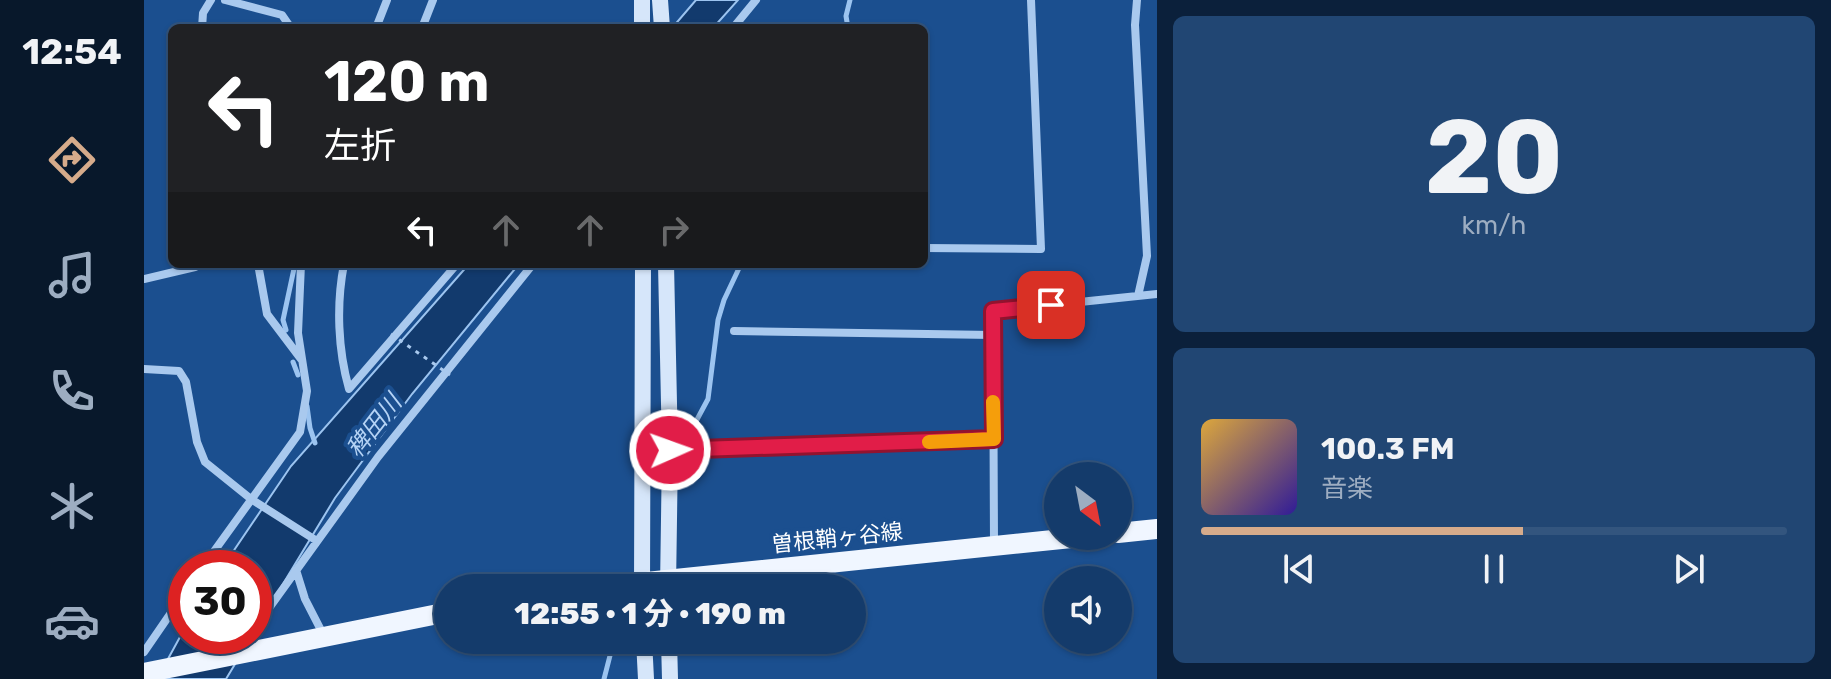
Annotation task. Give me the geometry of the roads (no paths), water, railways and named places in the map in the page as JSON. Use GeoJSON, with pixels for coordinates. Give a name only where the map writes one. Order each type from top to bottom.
{"type":"FeatureCollection","features":[{"type":"Feature","properties":{"kind":"main road"},"geometry":{"type":"LineString","coordinates":[[1132,532],[1157,529]]}},
{"type":"Feature","properties":{"kind":"main road","name":"曽根鞘ヶ谷線"},"geometry":{"type":"LineString","coordinates":[[754,574],[1044,541]]}},
{"type":"Feature","properties":{"kind":"main road"},"geometry":{"type":"LineString","coordinates":[[272,648],[434,615]]}},
{"type":"Feature","properties":{"kind":"main road"},"geometry":{"type":"LineString","coordinates":[[144,673],[246,654]]}},
{"type":"Feature","properties":{"kind":"street"},"geometry":{"type":"LineString","coordinates":[[202,24],[203,13],[211,0]]}},
{"type":"Feature","properties":{"kind":"street"},"geometry":{"type":"LineString","coordinates":[[225,0],[282,15],[288,24]]}},
{"type":"Feature","properties":{"kind":"street"},"geometry":{"type":"LineString","coordinates":[[378,24],[387,0]]}},
{"type":"Feature","properties":{"kind":"street"},"geometry":{"type":"LineString","coordinates":[[424,24],[433,0]]}},
{"type":"Feature","properties":{"kind":"street"},"geometry":{"type":"LineString","coordinates":[[642,0],[642,24]]}},
{"type":"Feature","properties":{"kind":"street"},"geometry":{"type":"LineString","coordinates":[[736,24],[756,0]]}},
{"type":"Feature","properties":{"kind":"street"},"geometry":{"type":"LineString","coordinates":[[928,248],[1041,249],[1031,0]]}},
{"type":"Feature","properties":{"kind":"street"},"geometry":{"type":"LineString","coordinates":[[1137,0],[1135,25],[1147,256],[1138,296]]}},
{"type":"Feature","properties":{"kind":"street"},"geometry":{"type":"LineString","coordinates":[[662,24],[664,2]]}},
{"type":"Feature","properties":{"kind":"street"},"geometry":{"type":"LineString","coordinates":[[144,279],[191,268]]}},
{"type":"Feature","properties":{"kind":"street"},"geometry":{"type":"LineString","coordinates":[[259,268],[267,314],[302,361]]}},
{"type":"Feature","properties":{"kind":"street"},"geometry":{"type":"LineString","coordinates":[[216,550],[254,501],[300,432],[307,391],[298,333],[301,268]]}},
{"type":"Feature","properties":{"kind":"street"},"geometry":{"type":"LineString","coordinates":[[343,268],[339,286],[341,361],[349,389],[454,268]]}},
{"type":"Feature","properties":{"kind":"street"},"geometry":{"type":"LineString","coordinates":[[272,604],[378,457],[530,268]]}},
{"type":"Feature","properties":{"kind":"street"},"geometry":{"type":"LineString","coordinates":[[642,574],[643,268]]}},
{"type":"Feature","properties":{"kind":"street"},"geometry":{"type":"LineString","coordinates":[[666,268],[670,450],[668,574]]}},
{"type":"Feature","properties":{"kind":"street"},"geometry":{"type":"LineString","coordinates":[[994,546],[993,311],[1157,294]]}},
{"type":"Feature","properties":{"kind":"street"},"geometry":{"type":"LineString","coordinates":[[734,331],[993,335]]}},
{"type":"Feature","properties":{"kind":"street"},"geometry":{"type":"LineString","coordinates":[[144,369],[179,371],[186,382],[197,442],[205,462],[254,501],[317,541]]}},
{"type":"Feature","properties":{"kind":"street"},"geometry":{"type":"LineString","coordinates":[[670,450],[994,439]]}},
{"type":"Feature","properties":{"kind":"street"},"geometry":{"type":"LineString","coordinates":[[296,570],[305,599],[324,637]]}},
{"type":"Feature","properties":{"kind":"street"},"geometry":{"type":"LineString","coordinates":[[144,652],[168,617]]}},
{"type":"Feature","properties":{"kind":"street"},"geometry":{"type":"LineString","coordinates":[[645,654],[646,679]]}},
{"type":"Feature","properties":{"kind":"street"},"geometry":{"type":"LineString","coordinates":[[669,654],[670,679]]}},
{"type":"Feature","properties":{"kind":"water"},"geometry":{"type":"Polygon","coordinates":[[[696,0],[738,0],[717,24],[675,24],[696,0]]]}},
{"type":"Feature","properties":{"kind":"water","name":"稗田川"},"geometry":{"type":"Polygon","coordinates":[[[465,268],[516,268],[412,394],[335,498],[272,602],[272,550],[234,550],[291,466],[465,268]]]}},
{"type":"Feature","properties":{"kind":"water"},"geometry":{"type":"Polygon","coordinates":[[[171,654],[241,654],[226,679],[157,679],[171,654]]]}},
{"type":"Feature","properties":{"kind":"waterway"},"geometry":{"type":"LineString","coordinates":[[847,24],[850,0]]}},
{"type":"Feature","properties":{"kind":"waterway"},"geometry":{"type":"LineString","coordinates":[[286,330],[283,320],[294,268]]}},
{"type":"Feature","properties":{"kind":"waterway"},"geometry":{"type":"LineString","coordinates":[[693,427],[708,399],[718,320],[739,268]]}},
{"type":"Feature","properties":{"kind":"waterway"},"geometry":{"type":"LineString","coordinates":[[293,362],[298,375]]}},
{"type":"Feature","properties":{"kind":"waterway"},"geometry":{"type":"LineString","coordinates":[[307,406],[315,443]]}},
{"type":"Feature","properties":{"kind":"waterway"},"geometry":{"type":"LineString","coordinates":[[604,679],[610,654]]}}]}
